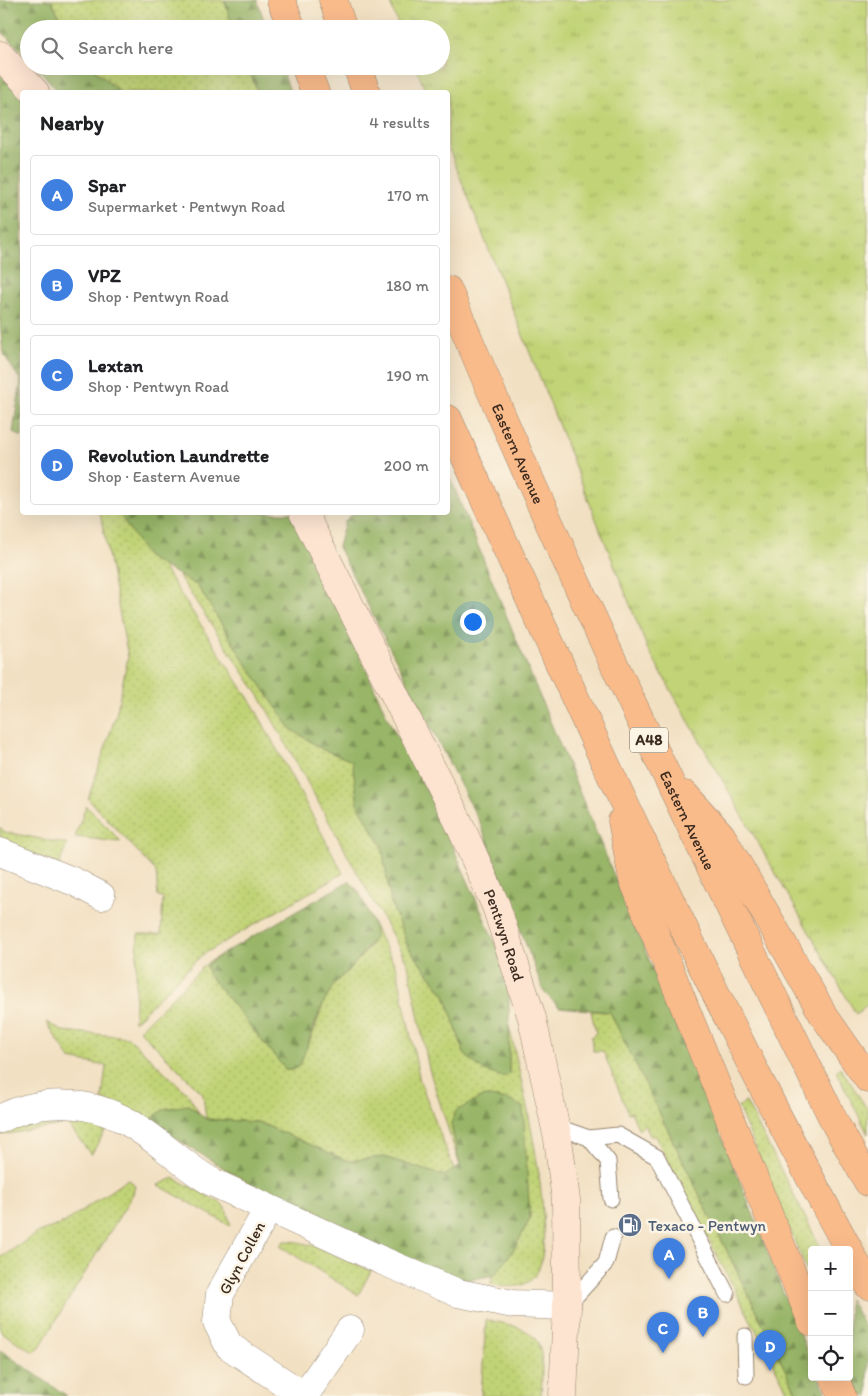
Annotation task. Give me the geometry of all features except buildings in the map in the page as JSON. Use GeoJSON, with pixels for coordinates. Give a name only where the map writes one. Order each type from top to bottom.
{"type":"FeatureCollection","features":[{"type":"Feature","properties":{"kind":"highway"},"geometry":{"type":"LineString","coordinates":[[281,0],[289,20]]}},
{"type":"Feature","properties":{"kind":"highway"},"geometry":{"type":"LineString","coordinates":[[333,0],[340,20]]}},
{"type":"Feature","properties":{"kind":"highway"},"geometry":{"type":"LineString","coordinates":[[308,75],[314,90]]}},
{"type":"Feature","properties":{"kind":"highway"},"geometry":{"type":"LineString","coordinates":[[360,75],[365,90]]}},
{"type":"Feature","properties":{"kind":"highway","name":"Eastern Avenue"},"geometry":{"type":"LineString","coordinates":[[450,295],[481,370],[661,767],[836,1125],[868,1182]]}},
{"type":"Feature","properties":{"kind":"highway"},"geometry":{"type":"LineString","coordinates":[[450,423],[615,786],[792,1146],[847,1246]]}},
{"type":"Feature","properties":{"kind":"highway"},"geometry":{"type":"LineString","coordinates":[[661,767],[721,835],[824,1016],[868,1079]]}},
{"type":"Feature","properties":{"kind":"highway"},"geometry":{"type":"LineString","coordinates":[[615,786],[633,879],[808,1312]]}},
{"type":"Feature","properties":{"kind":"highway"},"geometry":{"type":"LineString","coordinates":[[853,1257],[868,1285]]}},
{"type":"Feature","properties":{"kind":"highway"},"geometry":{"type":"LineString","coordinates":[[836,1381],[842,1396]]}},
{"type":"Feature","properties":{"kind":"street"},"geometry":{"type":"LineString","coordinates":[[0,55],[33,90]]}},
{"type":"Feature","properties":{"kind":"street","name":"Pentwyn Road"},"geometry":{"type":"LineString","coordinates":[[305,515],[458,821],[496,906],[532,1018],[555,1126],[566,1200],[567,1306],[563,1396]]}},
{"type":"Feature","properties":{"kind":"street"},"geometry":{"type":"LineString","coordinates":[[0,852],[75,882],[101,896]]}},
{"type":"Feature","properties":{"kind":"street","name":"Glyn Collen"},"geometry":{"type":"LineString","coordinates":[[0,1119],[26,1107],[40,1105],[69,1104],[98,1110],[129,1122],[198,1174],[268,1209],[458,1293],[512,1304],[567,1306]]}},
{"type":"Feature","properties":{"kind":"street","name":"Glyn Collen"},"geometry":{"type":"LineString","coordinates":[[268,1209],[220,1294],[217,1322],[229,1346],[304,1396],[350,1330]]}},
{"type":"Feature","properties":{"kind":"lane"},"geometry":{"type":"LineString","coordinates":[[555,1126],[590,1138],[618,1135],[657,1157],[726,1294]]}},
{"type":"Feature","properties":{"kind":"lane"},"geometry":{"type":"LineString","coordinates":[[590,1138],[608,1161],[611,1199]]}},
{"type":"Feature","properties":{"kind":"lane"},"geometry":{"type":"LineString","coordinates":[[567,1306],[606,1263],[613,1237]]}},
{"type":"Feature","properties":{"kind":"lane"},"geometry":{"type":"LineString","coordinates":[[745,1336],[746,1376]]}},
{"type":"Feature","properties":{"kind":"green space"},"geometry":{"type":"Polygon","coordinates":[[[0,0],[51,0],[61,20],[20,20],[20,49],[0,30],[0,0]]]}},
{"type":"Feature","properties":{"kind":"green space"},"geometry":{"type":"Polygon","coordinates":[[[51,0],[224,0],[231,20],[61,20],[51,0]]]}},
{"type":"Feature","properties":{"kind":"green space"},"geometry":{"type":"Polygon","coordinates":[[[224,0],[257,0],[264,20],[231,20],[224,0]]]}},
{"type":"Feature","properties":{"kind":"green space"},"geometry":{"type":"Polygon","coordinates":[[[389,0],[868,0],[868,1004],[856,1014],[648,650],[450,152],[450,90],[425,90],[419,75],[450,75],[450,20],[397,20],[389,0]]]}},
{"type":"Feature","properties":{"kind":"green space"},"geometry":{"type":"Polygon","coordinates":[[[0,75],[20,94],[20,379],[3,353],[0,320],[0,75]]]}},
{"type":"Feature","properties":{"kind":"green space"},"geometry":{"type":"Polygon","coordinates":[[[44,75],[100,75],[118,90],[57,90],[44,75]]]}},
{"type":"Feature","properties":{"kind":"green space"},"geometry":{"type":"Polygon","coordinates":[[[100,75],[251,75],[257,90],[118,90],[100,75]]]}},
{"type":"Feature","properties":{"kind":"green space"},"geometry":{"type":"Polygon","coordinates":[[[251,75],[284,75],[289,90],[257,90],[251,75]]]}},
{"type":"Feature","properties":{"kind":"green space"},"geometry":{"type":"Polygon","coordinates":[[[20,387],[20,436],[13,432],[20,387]]]}},
{"type":"Feature","properties":{"kind":"green space"},"geometry":{"type":"Polygon","coordinates":[[[450,478],[741,1185],[808,1355],[808,1381],[821,1381],[828,1396],[798,1396],[610,1012],[559,1007],[544,992],[480,823],[338,547],[345,521],[352,515],[450,515],[450,478]]]}},
{"type":"Feature","properties":{"kind":"green space"},"geometry":{"type":"Polygon","coordinates":[[[100,515],[129,515],[253,705],[343,873],[202,955],[134,1022],[138,934],[161,934],[163,898],[158,897],[156,871],[88,799],[116,715],[128,657],[100,515]]]}},
{"type":"Feature","properties":{"kind":"green space"},"geometry":{"type":"Polygon","coordinates":[[[120,515],[293,515],[320,566],[389,721],[435,806],[509,975],[509,1074],[503,1077],[484,1071],[465,1055],[445,995],[408,947],[391,903],[382,846],[358,804],[352,761],[322,749],[291,729],[240,654],[198,586],[147,557],[120,515]]]}},
{"type":"Feature","properties":{"kind":"green space"},"geometry":{"type":"Polygon","coordinates":[[[178,575],[198,586],[240,654],[291,729],[322,749],[353,761],[358,804],[382,846],[391,903],[408,947],[445,995],[465,1055],[509,1074],[509,1026],[536,1156],[544,1231],[542,1259],[534,1277],[524,1284],[508,1287],[491,1284],[492,1275],[495,1275],[516,1246],[530,1218],[526,1166],[451,1123],[460,1166],[429,1069],[408,964],[260,697],[178,575]]]}},
{"type":"Feature","properties":{"kind":"green space"},"geometry":{"type":"Polygon","coordinates":[[[86,806],[120,840],[120,842],[75,837],[86,806]]]}},
{"type":"Feature","properties":{"kind":"green space"},"geometry":{"type":"Polygon","coordinates":[[[0,827],[5,832],[67,844],[59,865],[0,841],[0,827]]]}},
{"type":"Feature","properties":{"kind":"green space"},"geometry":{"type":"Polygon","coordinates":[[[349,881],[359,892],[375,928],[375,937],[353,966],[334,984],[320,1010],[300,1065],[295,1069],[285,1069],[208,974],[207,965],[219,956],[349,881]]]}},
{"type":"Feature","properties":{"kind":"green space"},"geometry":{"type":"Polygon","coordinates":[[[375,928],[397,969],[420,1081],[454,1170],[444,1176],[384,1157],[348,1161],[258,1122],[206,1119],[203,1094],[139,1030],[208,962],[219,956],[207,965],[208,974],[285,1069],[295,1069],[311,1038],[329,991],[365,952],[374,937],[375,928]]]}},
{"type":"Feature","properties":{"kind":"green space"},"geometry":{"type":"Polygon","coordinates":[[[591,1011],[610,1012],[798,1396],[790,1396],[655,1136],[650,1136],[645,1124],[639,1130],[631,1112],[628,1113],[603,1051],[593,1051],[591,1037],[596,1033],[591,1011]]]}},
{"type":"Feature","properties":{"kind":"green space"},"geometry":{"type":"Polygon","coordinates":[[[46,1022],[62,1031],[128,1037],[188,1094],[199,1113],[188,1105],[154,1125],[102,1099],[106,1066],[70,1059],[46,1022]]]}},
{"type":"Feature","properties":{"kind":"green space"},"geometry":{"type":"Polygon","coordinates":[[[840,1067],[868,1110],[868,1134],[836,1071],[840,1067]]]}},
{"type":"Feature","properties":{"kind":"green space"},"geometry":{"type":"Polygon","coordinates":[[[484,1096],[509,1100],[523,1107],[530,1218],[516,1246],[495,1275],[468,1280],[435,1273],[277,1201],[154,1125],[151,1119],[164,1109],[188,1105],[206,1119],[258,1122],[348,1161],[384,1157],[444,1176],[460,1166],[451,1123],[456,1111],[484,1096]]]}},
{"type":"Feature","properties":{"kind":"green space"},"geometry":{"type":"Polygon","coordinates":[[[746,1102],[820,1246],[808,1246],[808,1273],[738,1107],[746,1102]]]}},
{"type":"Feature","properties":{"kind":"green space"},"geometry":{"type":"Polygon","coordinates":[[[70,1117],[108,1126],[91,1155],[68,1124],[0,1135],[7,1129],[24,1122],[70,1117]]]}},
{"type":"Feature","properties":{"kind":"green space"},"geometry":{"type":"Polygon","coordinates":[[[174,1178],[219,1202],[226,1209],[231,1226],[158,1185],[174,1178]]]}},
{"type":"Feature","properties":{"kind":"green space"},"geometry":{"type":"Polygon","coordinates":[[[128,1179],[135,1185],[133,1194],[38,1350],[33,1352],[0,1331],[0,1258],[37,1233],[64,1223],[128,1179]]]}},
{"type":"Feature","properties":{"kind":"green space"},"geometry":{"type":"Polygon","coordinates":[[[284,1241],[318,1247],[371,1271],[358,1295],[280,1246],[284,1241]]]}},
{"type":"Feature","properties":{"kind":"green space"},"geometry":{"type":"Polygon","coordinates":[[[853,1306],[868,1333],[868,1396],[861,1396],[853,1378],[853,1306]]]}},
{"type":"Feature","properties":{"kind":"green space"},"geometry":{"type":"Polygon","coordinates":[[[486,1320],[519,1328],[530,1334],[536,1341],[542,1362],[541,1396],[481,1396],[486,1320]]]}},
{"type":"Feature","properties":{"kind":"green space"},"geometry":{"type":"Polygon","coordinates":[[[0,1350],[67,1396],[0,1396],[0,1350]]]}},
{"type":"Feature","properties":{"kind":"place","name":"Texaco - Pentwyn"},"geometry":{"type":"Point","coordinates":[630,1225]}},
{"type":"Feature","properties":{"kind":"place","name":"Spar"},"geometry":{"type":"Point","coordinates":[669,1279]}},
{"type":"Feature","properties":{"kind":"place","name":"VPZ"},"geometry":{"type":"Point","coordinates":[703,1337]}},
{"type":"Feature","properties":{"kind":"place","name":"Lextan"},"geometry":{"type":"Point","coordinates":[663,1353]}},
{"type":"Feature","properties":{"kind":"place","name":"Revolution Laundrette"},"geometry":{"type":"Point","coordinates":[770,1371]}}]}
